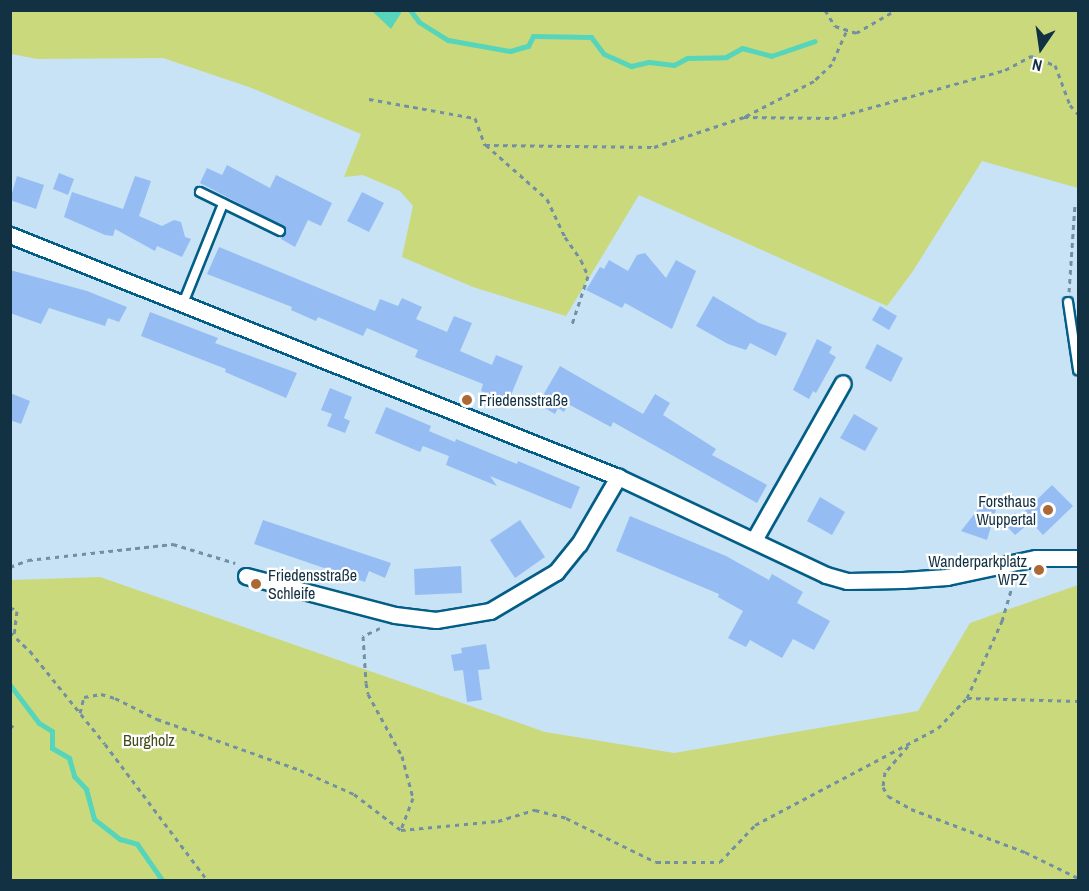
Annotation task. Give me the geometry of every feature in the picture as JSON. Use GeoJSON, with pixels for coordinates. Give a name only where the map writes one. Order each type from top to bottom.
{"type":"FeatureCollection","features":[{"type":"Feature","properties":{"kind":"street"},"geometry":{"type":"LineString","coordinates":[[10,235],[184,301],[618,477],[754,540],[804,567],[847,581],[947,576],[1018,564],[1036,558],[1078,558]]}},
{"type":"Feature","properties":{"kind":"street"},"geometry":{"type":"LineString","coordinates":[[754,540],[843,382]]}},
{"type":"Feature","properties":{"kind":"street"},"geometry":{"type":"LineString","coordinates":[[246,576],[395,615],[457,619],[490,611],[528,592],[556,572],[579,544],[618,477]]}},
{"type":"Feature","properties":{"kind":"lane"},"geometry":{"type":"LineString","coordinates":[[200,192],[280,231]]}},
{"type":"Feature","properties":{"kind":"lane"},"geometry":{"type":"LineString","coordinates":[[184,301],[223,204]]}},
{"type":"Feature","properties":{"kind":"lane"},"geometry":{"type":"LineString","coordinates":[[1068,302],[1078,370]]}},
{"type":"Feature","properties":{"kind":"path"},"geometry":{"type":"LineString","coordinates":[[825,10],[835,26],[846,32],[856,33],[896,10]]}},
{"type":"Feature","properties":{"kind":"path"},"geometry":{"type":"LineString","coordinates":[[485,145],[654,147],[744,117],[814,81],[832,64],[846,32]]}},
{"type":"Feature","properties":{"kind":"path"},"geometry":{"type":"LineString","coordinates":[[744,117],[833,118],[1005,70],[1031,56],[1054,65],[1070,105],[1078,114]]}},
{"type":"Feature","properties":{"kind":"path"},"geometry":{"type":"LineString","coordinates":[[369,99],[475,118],[485,145],[547,199],[565,237],[581,260],[588,276],[572,324]]}},
{"type":"Feature","properties":{"kind":"path"},"geometry":{"type":"LineString","coordinates":[[1068,302],[1075,204]]}},
{"type":"Feature","properties":{"kind":"path"},"geometry":{"type":"LineString","coordinates":[[10,567],[28,560],[173,544],[238,564],[246,576]]}},
{"type":"Feature","properties":{"kind":"path"},"geometry":{"type":"LineString","coordinates":[[80,713],[84,697],[101,694],[115,698],[157,719],[300,770],[354,794],[401,830],[498,821],[542,811],[656,862],[720,862],[755,825],[938,728],[967,698],[1002,621],[1018,564]]}},
{"type":"Feature","properties":{"kind":"path"},"geometry":{"type":"LineString","coordinates":[[10,608],[17,611],[12,634],[80,713],[207,880]]}},
{"type":"Feature","properties":{"kind":"path"},"geometry":{"type":"LineString","coordinates":[[395,615],[363,636],[369,694],[402,756],[413,798],[401,830]]}},
{"type":"Feature","properties":{"kind":"path"},"geometry":{"type":"LineString","coordinates":[[967,698],[1078,701]]}},
{"type":"Feature","properties":{"kind":"path"},"geometry":{"type":"LineString","coordinates":[[10,728],[17,722]]}},
{"type":"Feature","properties":{"kind":"path"},"geometry":{"type":"LineString","coordinates":[[909,745],[885,772],[883,787],[888,796],[911,809],[1025,852],[1078,878]]}},
{"type":"Feature","properties":{"kind":"green space"},"geometry":{"type":"Polygon","coordinates":[[[10,11],[1078,11],[1078,188],[982,161],[913,271],[887,306],[639,195],[566,316],[473,287],[402,257],[413,206],[400,191],[363,175],[344,177],[361,134],[249,87],[163,58],[37,59],[11,54],[10,11]]]}},
{"type":"Feature","properties":{"kind":"green space","name":"Burgholz"},"geometry":{"type":"Polygon","coordinates":[[[100,577],[545,732],[674,753],[918,711],[970,623],[1078,585],[1078,880],[11,880],[11,580],[100,577]]]}},
{"type":"Feature","properties":{"kind":"shaded area"},"geometry":{"type":"Polygon","coordinates":[[[372,11],[401,11],[401,13],[391,29],[372,11]]]}},
{"type":"Feature","properties":{"kind":"building"},"geometry":{"type":"Polygon","coordinates":[[[227,165],[270,188],[276,175],[332,203],[321,226],[308,220],[295,247],[281,239],[286,228],[200,183],[207,168],[222,175],[227,165]]]}},
{"type":"Feature","properties":{"kind":"building"},"geometry":{"type":"Polygon","coordinates":[[[59,173],[74,179],[68,195],[53,189],[59,173]]]}},
{"type":"Feature","properties":{"kind":"building"},"geometry":{"type":"Polygon","coordinates":[[[17,176],[44,185],[36,209],[10,200],[17,176]]]}},
{"type":"Feature","properties":{"kind":"building"},"geometry":{"type":"Polygon","coordinates":[[[135,176],[151,181],[139,216],[162,226],[174,220],[181,222],[185,237],[191,239],[182,257],[157,246],[155,251],[115,229],[113,236],[105,235],[64,217],[72,192],[123,209],[135,176]]]}},
{"type":"Feature","properties":{"kind":"building"},"geometry":{"type":"Polygon","coordinates":[[[362,192],[384,203],[369,232],[347,221],[362,192]]]}},
{"type":"Feature","properties":{"kind":"building"},"geometry":{"type":"Polygon","coordinates":[[[219,247],[375,311],[380,299],[398,306],[402,298],[422,307],[416,319],[447,332],[454,316],[472,323],[460,351],[492,365],[496,355],[523,366],[508,402],[481,391],[483,384],[415,357],[418,350],[367,328],[363,336],[318,317],[316,321],[291,310],[292,307],[207,274],[219,247]]]}},
{"type":"Feature","properties":{"kind":"building"},"geometry":{"type":"Polygon","coordinates":[[[645,253],[666,278],[676,260],[696,271],[672,329],[625,303],[622,308],[586,290],[600,267],[604,269],[609,260],[628,271],[637,255],[645,253]]]}},
{"type":"Feature","properties":{"kind":"building"},"geometry":{"type":"Polygon","coordinates":[[[10,270],[87,291],[127,307],[119,322],[108,318],[105,326],[49,308],[41,324],[10,313],[10,270]]]}},
{"type":"Feature","properties":{"kind":"building"},"geometry":{"type":"Polygon","coordinates":[[[713,296],[759,323],[787,333],[776,356],[750,343],[746,350],[728,344],[696,326],[713,296]]]}},
{"type":"Feature","properties":{"kind":"building"},"geometry":{"type":"Polygon","coordinates":[[[880,306],[897,316],[889,330],[872,320],[880,306]]]}},
{"type":"Feature","properties":{"kind":"building"},"geometry":{"type":"Polygon","coordinates":[[[150,312],[218,338],[215,343],[297,373],[286,398],[225,372],[226,369],[141,336],[150,312]]]}},
{"type":"Feature","properties":{"kind":"building"},"geometry":{"type":"Polygon","coordinates":[[[817,339],[832,347],[829,353],[836,357],[816,393],[813,391],[809,399],[793,390],[817,339]]]}},
{"type":"Feature","properties":{"kind":"building"},"geometry":{"type":"Polygon","coordinates":[[[877,344],[903,358],[891,382],[865,368],[877,344]]]}},
{"type":"Feature","properties":{"kind":"building"},"geometry":{"type":"Polygon","coordinates":[[[560,366],[643,414],[655,394],[670,403],[663,415],[716,449],[712,455],[767,485],[757,503],[613,422],[611,427],[568,404],[564,412],[558,408],[555,414],[538,404],[560,366]]]}},
{"type":"Feature","properties":{"kind":"building"},"geometry":{"type":"Polygon","coordinates":[[[330,388],[352,397],[344,418],[350,421],[345,433],[327,426],[332,414],[321,410],[330,388]]]}},
{"type":"Feature","properties":{"kind":"building"},"geometry":{"type":"Polygon","coordinates":[[[10,393],[30,401],[21,424],[10,420],[10,393]]]}},
{"type":"Feature","properties":{"kind":"building"},"geometry":{"type":"Polygon","coordinates":[[[386,407],[431,426],[429,431],[455,442],[456,439],[517,464],[518,461],[580,487],[571,509],[490,476],[497,486],[446,465],[449,456],[423,446],[420,452],[375,433],[386,407]]]}},
{"type":"Feature","properties":{"kind":"building"},"geometry":{"type":"Polygon","coordinates":[[[854,414],[878,428],[865,451],[840,438],[854,414]]]}},
{"type":"Feature","properties":{"kind":"building","name":"Forsthaus Wuppertal"},"geometry":{"type":"Polygon","coordinates":[[[1052,485],[1073,506],[1043,535],[1023,513],[1052,485]]]}},
{"type":"Feature","properties":{"kind":"building"},"geometry":{"type":"Polygon","coordinates":[[[820,497],[845,512],[832,535],[807,521],[820,497]]]}},
{"type":"Feature","properties":{"kind":"building"},"geometry":{"type":"Polygon","coordinates":[[[986,499],[998,503],[987,540],[961,531],[986,499]]]}},
{"type":"Feature","properties":{"kind":"building"},"geometry":{"type":"Polygon","coordinates":[[[1015,513],[1027,525],[1015,535],[1004,523],[1015,513]]]}},
{"type":"Feature","properties":{"kind":"building"},"geometry":{"type":"Polygon","coordinates":[[[630,516],[726,556],[769,580],[772,574],[803,592],[797,603],[830,621],[814,650],[793,639],[782,658],[750,640],[746,647],[728,638],[743,611],[718,597],[719,594],[616,551],[630,516]]]}},
{"type":"Feature","properties":{"kind":"building"},"geometry":{"type":"Polygon","coordinates":[[[263,520],[391,563],[385,578],[369,571],[365,582],[254,544],[263,520]]]}},
{"type":"Feature","properties":{"kind":"building"},"geometry":{"type":"Polygon","coordinates":[[[520,520],[545,557],[515,578],[490,540],[520,520]]]}},
{"type":"Feature","properties":{"kind":"building"},"geometry":{"type":"Polygon","coordinates":[[[461,566],[462,593],[415,595],[414,569],[461,566]]]}},
{"type":"Feature","properties":{"kind":"building"},"geometry":{"type":"Polygon","coordinates":[[[486,644],[490,669],[478,670],[482,700],[467,702],[463,670],[454,671],[451,655],[462,653],[461,648],[486,644]]]}},
{"type":"Feature","properties":{"kind":"waterway"},"geometry":{"type":"LineString","coordinates":[[410,10],[419,22],[448,40],[510,51],[528,46],[533,36],[591,37],[604,54],[631,66],[649,62],[674,65],[687,58],[726,57],[742,48],[771,56],[815,41]]}},
{"type":"Feature","properties":{"kind":"waterway"},"geometry":{"type":"LineString","coordinates":[[10,685],[39,723],[52,731],[52,748],[69,758],[74,776],[86,789],[94,819],[120,839],[137,844],[162,880]]}},
{"type":"Feature","properties":{"kind":"place","name":"Friedensstraße"},"geometry":{"type":"Point","coordinates":[467,400]}},
{"type":"Feature","properties":{"kind":"place","name":"Forsthaus Wuppertal"},"geometry":{"type":"Point","coordinates":[1048,510]}},
{"type":"Feature","properties":{"kind":"place","name":"Wanderparkplatz WPZ"},"geometry":{"type":"Point","coordinates":[1039,570]}},
{"type":"Feature","properties":{"kind":"place","name":"Friedensstraße Schleife"},"geometry":{"type":"Point","coordinates":[256,584]}}]}
